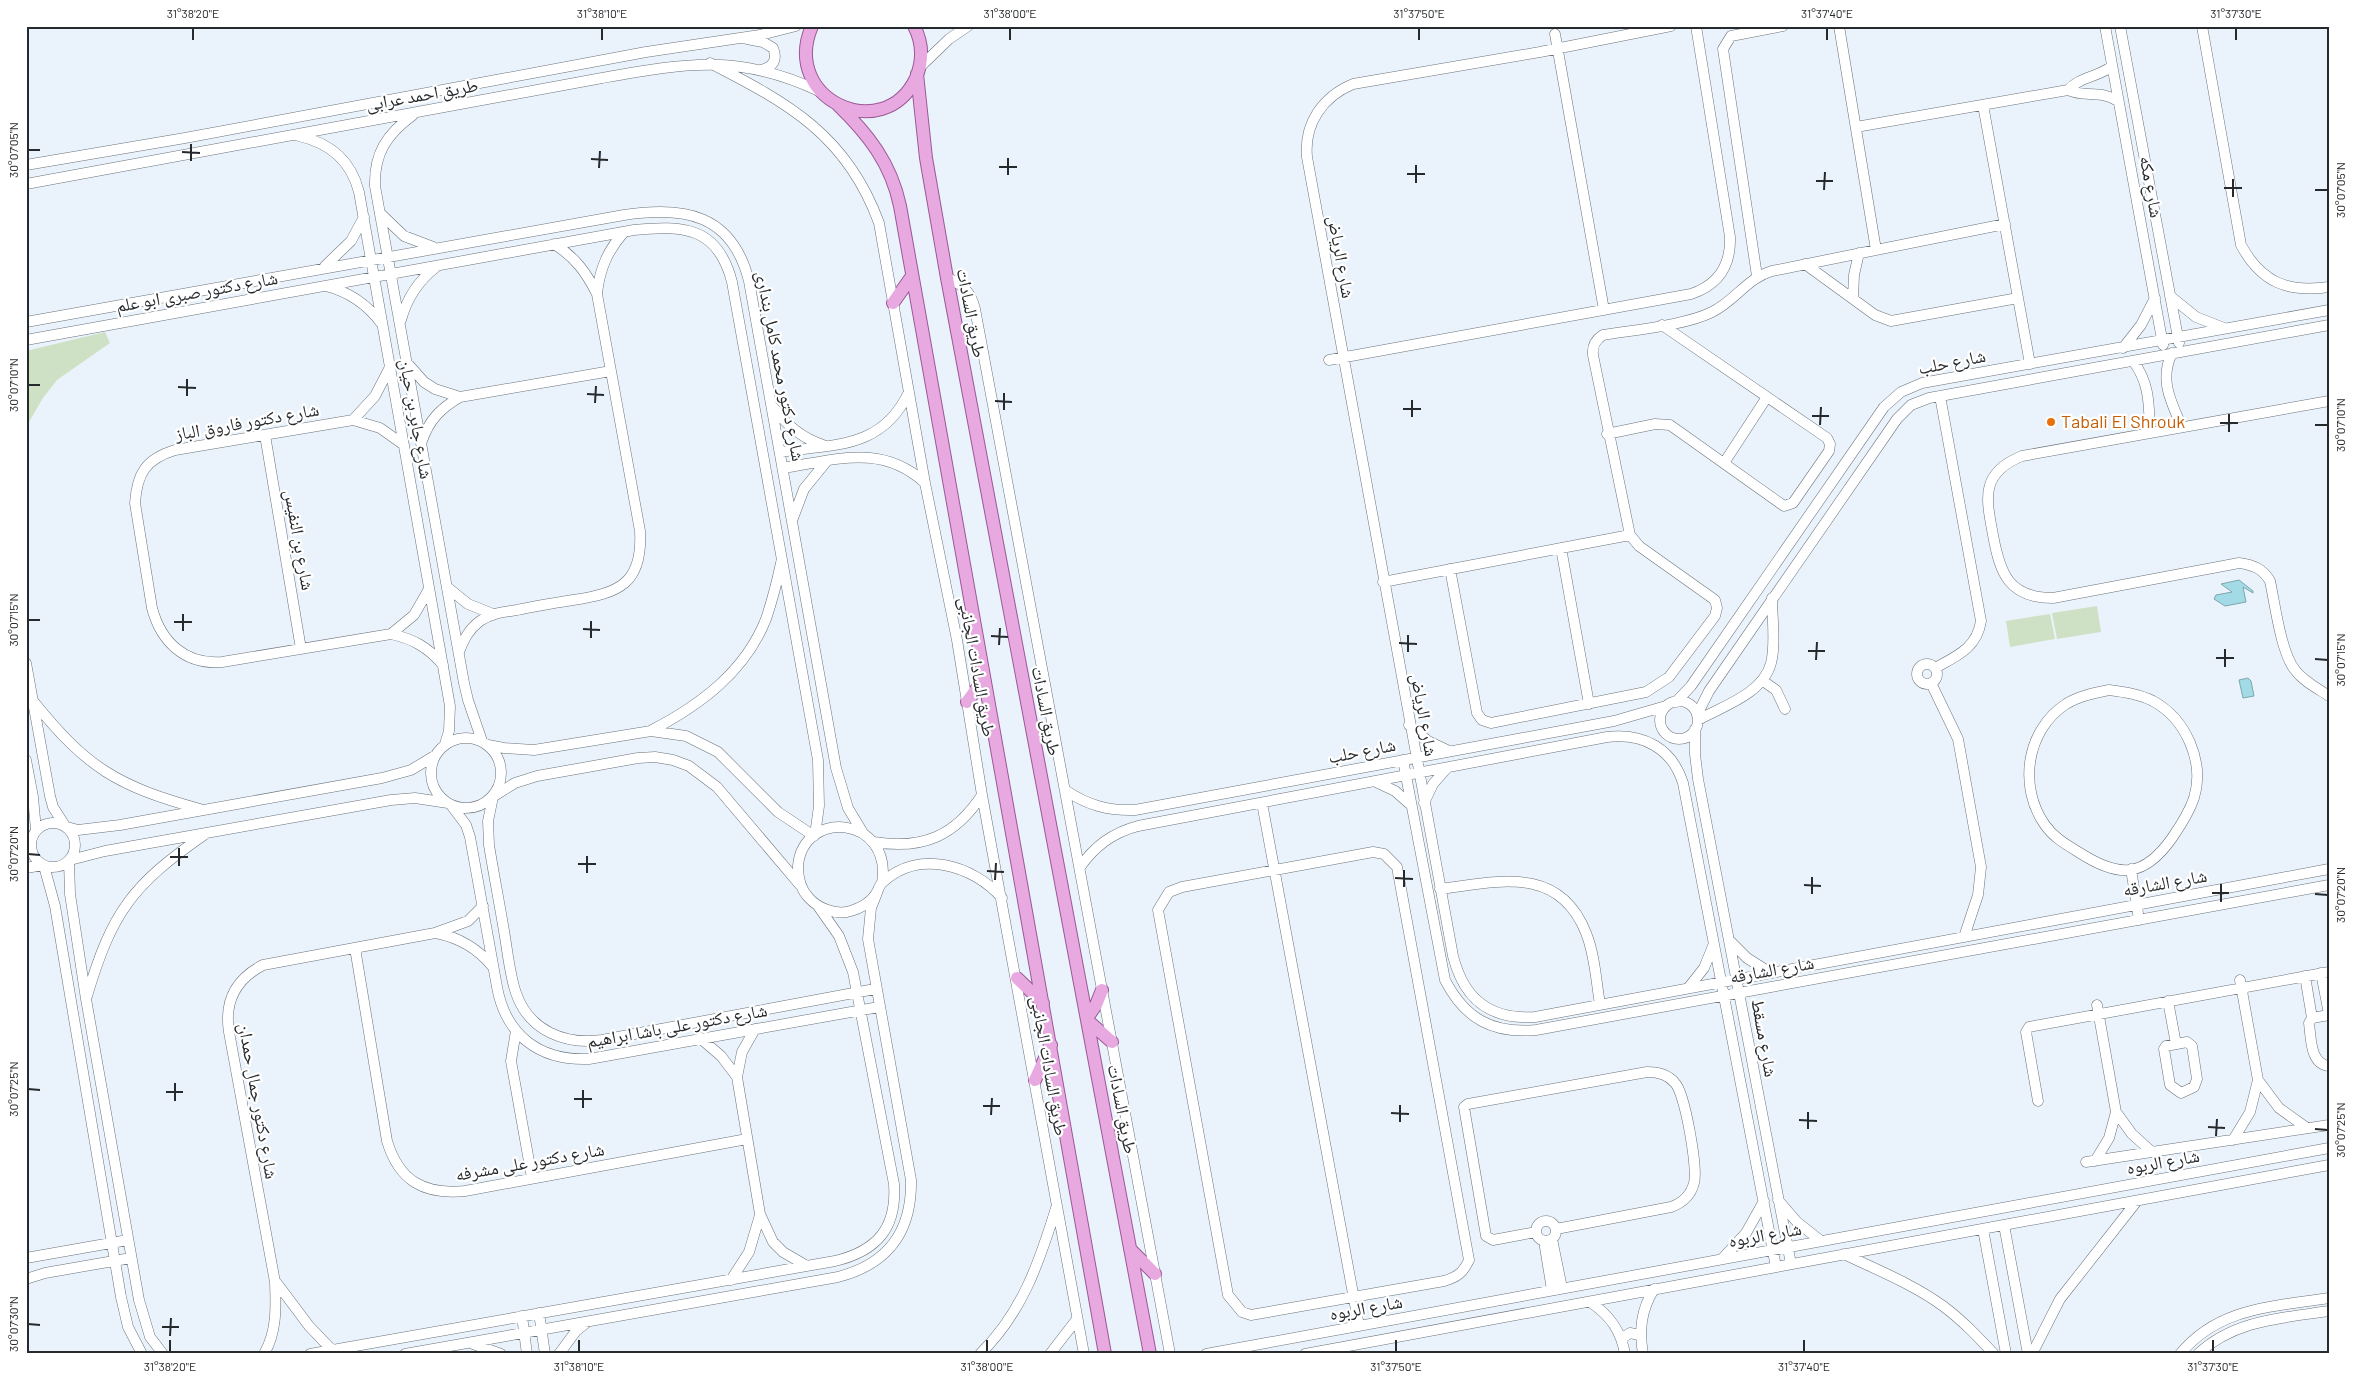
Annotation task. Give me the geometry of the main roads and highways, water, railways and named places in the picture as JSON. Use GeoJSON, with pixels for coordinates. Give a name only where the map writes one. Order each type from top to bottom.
{"type":"FeatureCollection","features":[{"type":"Feature","properties":{"kind":"main road"},"geometry":{"type":"LineString","coordinates":[[812,26],[806,47],[806,58],[812,79],[821,92],[838,105],[873,142],[885,162],[897,194],[1044,1003],[1105,1354]]}},
{"type":"Feature","properties":{"kind":"main road","name":"طريق السادات"},"geometry":{"type":"LineString","coordinates":[[914,26],[921,47],[918,71],[926,158],[947,278],[1150,1354]]}},
{"type":"Feature","properties":{"kind":"main road"},"geometry":{"type":"LineString","coordinates":[[838,105],[863,111],[888,105],[909,89],[918,71]]}},
{"type":"Feature","properties":{"kind":"main road"},"geometry":{"type":"LineString","coordinates":[[893,303],[912,276]]}},
{"type":"Feature","properties":{"kind":"main road"},"geometry":{"type":"LineString","coordinates":[[967,702],[984,679]]}},
{"type":"Feature","properties":{"kind":"main road"},"geometry":{"type":"LineString","coordinates":[[1016,978],[1044,1003]]}},
{"type":"Feature","properties":{"kind":"main road"},"geometry":{"type":"LineString","coordinates":[[1102,990],[1096,1005],[1087,1019],[1112,1042]]}},
{"type":"Feature","properties":{"kind":"main road"},"geometry":{"type":"LineString","coordinates":[[1035,1080],[1051,1045]]}},
{"type":"Feature","properties":{"kind":"main road"},"geometry":{"type":"LineString","coordinates":[[1130,1249],[1155,1274]]}},
{"type":"Feature","properties":{"kind":"water"},"geometry":{"type":"Polygon","coordinates":[[[2239,580],[2253,591],[2253,593],[2243,587],[2246,602],[2225,606],[2214,599],[2216,595],[2232,592],[2221,584],[2239,580]]]}},
{"type":"Feature","properties":{"kind":"water"},"geometry":{"type":"Polygon","coordinates":[[[2248,678],[2251,681],[2254,696],[2243,698],[2239,680],[2248,678]]]}},
{"type":"Feature","properties":{"kind":"place","name":"Tabali El Shrouk"},"geometry":{"type":"Point","coordinates":[2051,422]}}]}
